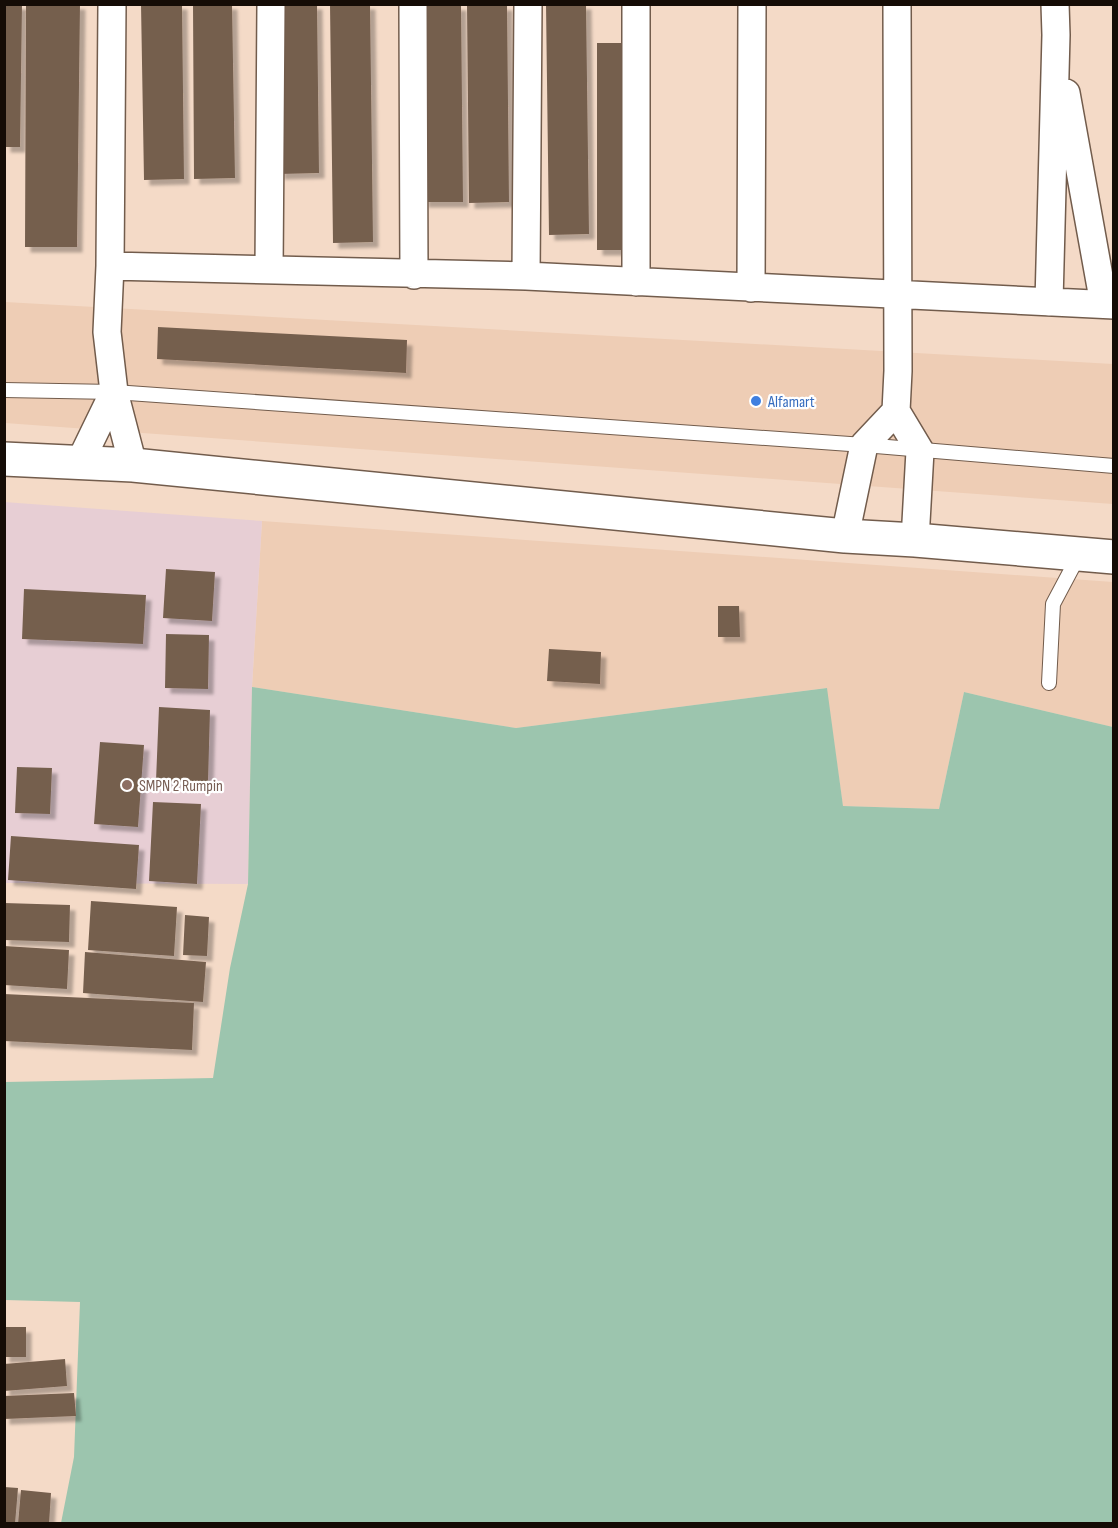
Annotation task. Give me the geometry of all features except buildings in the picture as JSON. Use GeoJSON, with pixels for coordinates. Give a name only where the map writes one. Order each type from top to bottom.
{"type":"FeatureCollection","features":[{"type":"Feature","properties":{"kind":"main road"},"geometry":{"type":"LineString","coordinates":[[4,459],[134,465],[845,536],[1113,557]]}},
{"type":"Feature","properties":{"kind":"street"},"geometry":{"type":"LineString","coordinates":[[112,4],[110,266],[107,332],[114,392],[134,465]]}},
{"type":"Feature","properties":{"kind":"street"},"geometry":{"type":"LineString","coordinates":[[269,270],[271,4]]}},
{"type":"Feature","properties":{"kind":"street"},"geometry":{"type":"LineString","coordinates":[[413,4],[414,275]]}},
{"type":"Feature","properties":{"kind":"street"},"geometry":{"type":"LineString","coordinates":[[526,276],[528,4]]}},
{"type":"Feature","properties":{"kind":"street"},"geometry":{"type":"LineString","coordinates":[[636,4],[636,282]]}},
{"type":"Feature","properties":{"kind":"street"},"geometry":{"type":"LineString","coordinates":[[751,288],[752,4]]}},
{"type":"Feature","properties":{"kind":"street"},"geometry":{"type":"LineString","coordinates":[[897,4],[898,371],[896,411],[920,451],[915,540]]}},
{"type":"Feature","properties":{"kind":"street"},"geometry":{"type":"LineString","coordinates":[[1049,302],[1055,4]]}},
{"type":"Feature","properties":{"kind":"street"},"geometry":{"type":"LineString","coordinates":[[110,266],[526,276],[1109,305],[1056,35]]}},
{"type":"Feature","properties":{"kind":"street"},"geometry":{"type":"LineString","coordinates":[[80,462],[114,392]]}},
{"type":"Feature","properties":{"kind":"street"},"geometry":{"type":"LineString","coordinates":[[845,536],[864,446],[896,411]]}},
{"type":"Feature","properties":{"kind":"lane"},"geometry":{"type":"LineString","coordinates":[[4,390],[114,392],[1113,466]]}},
{"type":"Feature","properties":{"kind":"lane"},"geometry":{"type":"LineString","coordinates":[[1049,683],[1053,604],[1079,555]]}},
{"type":"Feature","properties":{"kind":"shaded area"},"geometry":{"type":"Polygon","coordinates":[[[5,302],[1113,364],[1113,504],[5,423],[5,302]]]}},
{"type":"Feature","properties":{"kind":"shaded area","name":"SMPN 2 Rumpin"},"geometry":{"type":"Polygon","coordinates":[[[4,502],[262,521],[252,687],[248,884],[5,883],[4,502]]]}},
{"type":"Feature","properties":{"kind":"shaded area"},"geometry":{"type":"Polygon","coordinates":[[[262,521],[1113,582],[1113,727],[964,692],[939,809],[843,806],[826,688],[516,728],[252,687],[262,521]]]}},
{"type":"Feature","properties":{"kind":"green space"},"geometry":{"type":"Polygon","coordinates":[[[252,687],[516,728],[827,688],[843,806],[939,809],[964,692],[1113,727],[1113,1523],[61,1523],[74,1457],[80,1302],[5,1300],[5,1082],[213,1078],[230,968],[248,884],[252,687]]]}},
{"type":"Feature","properties":{"kind":"place","name":"Alfamart"},"geometry":{"type":"Point","coordinates":[756,401]}},
{"type":"Feature","properties":{"kind":"place","name":"SMPN 2 Rumpin"},"geometry":{"type":"Point","coordinates":[127,785]}}]}
